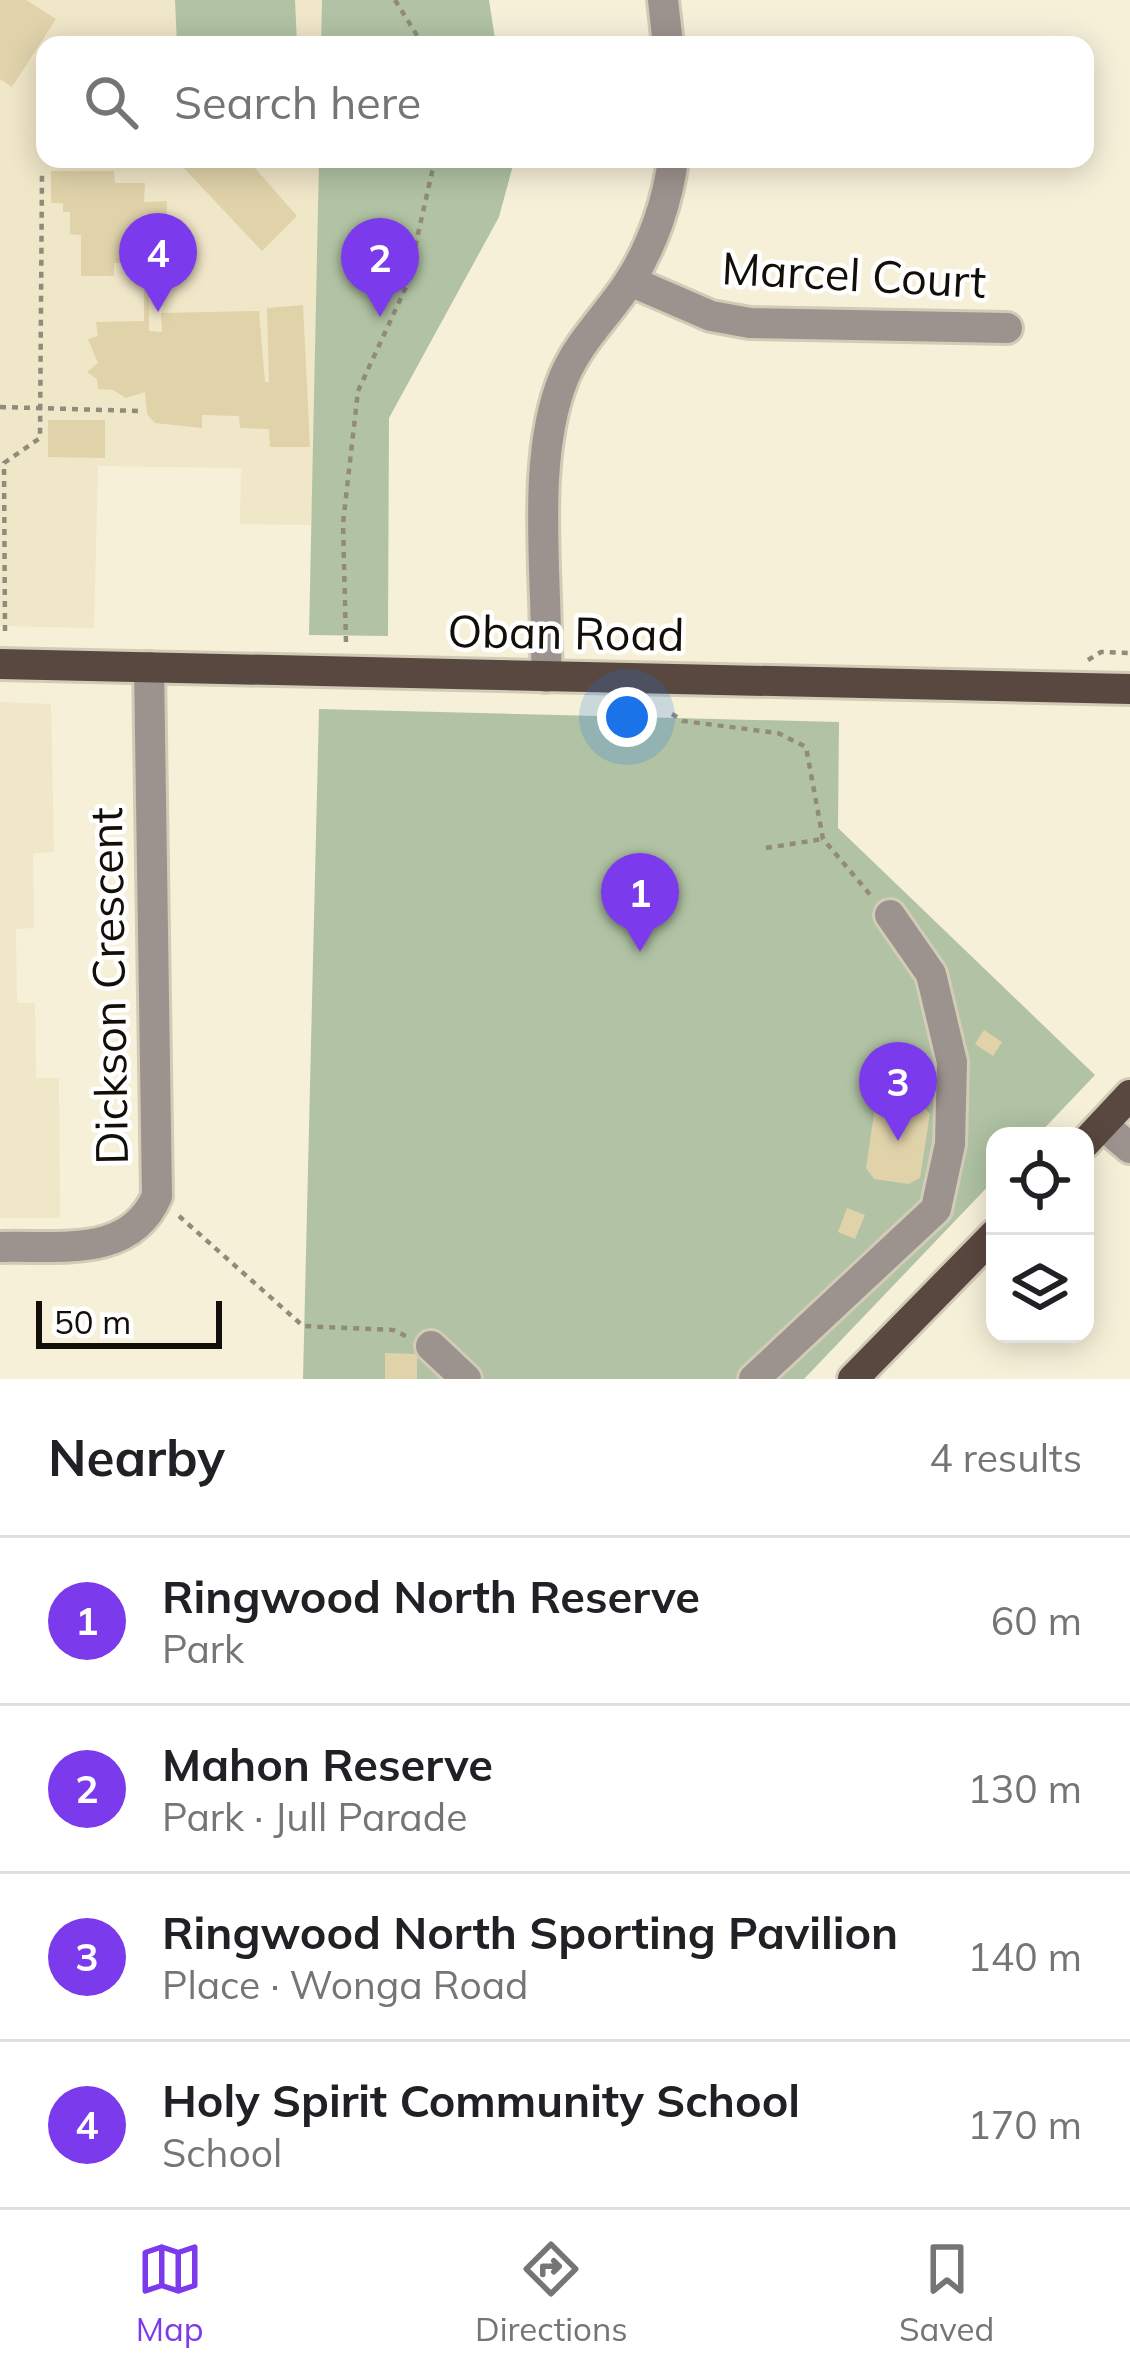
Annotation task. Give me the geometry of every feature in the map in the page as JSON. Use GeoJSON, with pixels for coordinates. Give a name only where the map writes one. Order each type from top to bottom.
{"type":"FeatureCollection","features":[{"type":"Feature","properties":{"kind":"main road","name":"Oban Road"},"geometry":{"type":"LineString","coordinates":[[0,664],[1130,689]]}},
{"type":"Feature","properties":{"kind":"main road"},"geometry":{"type":"LineString","coordinates":[[1094,1134],[1130,1095]]}},
{"type":"Feature","properties":{"kind":"main road"},"geometry":{"type":"LineString","coordinates":[[856,1378],[994,1235]]}},
{"type":"Feature","properties":{"kind":"street"},"geometry":{"type":"LineString","coordinates":[[664,0],[667,36]]}},
{"type":"Feature","properties":{"kind":"street"},"geometry":{"type":"LineString","coordinates":[[546,677],[546,462],[552,412],[586,336],[630,281],[649,248],[671,168]]}},
{"type":"Feature","properties":{"kind":"street","name":"Marcel Court"},"geometry":{"type":"LineString","coordinates":[[630,281],[711,316],[750,323],[1007,328]]}},
{"type":"Feature","properties":{"kind":"street","name":"Dickson Crescent"},"geometry":{"type":"LineString","coordinates":[[0,1247],[116,1241],[146,1218],[157,1196],[149,667]]}},
{"type":"Feature","properties":{"kind":"street"},"geometry":{"type":"LineString","coordinates":[[764,1377],[936,1209],[950,1144],[952,1062],[931,974],[890,915]]}},
{"type":"Feature","properties":{"kind":"street"},"geometry":{"type":"LineString","coordinates":[[1094,1134],[1130,1148]]}},
{"type":"Feature","properties":{"kind":"street"},"geometry":{"type":"LineString","coordinates":[[431,1346],[466,1379]]}},
{"type":"Feature","properties":{"kind":"path"},"geometry":{"type":"LineString","coordinates":[[395,0],[417,36]]}},
{"type":"Feature","properties":{"kind":"path"},"geometry":{"type":"LineString","coordinates":[[346,672],[343,523],[355,410],[406,287],[433,168]]}},
{"type":"Feature","properties":{"kind":"path"},"geometry":{"type":"LineString","coordinates":[[5,631],[4,463],[40,438],[42,172]]}},
{"type":"Feature","properties":{"kind":"path"},"geometry":{"type":"LineString","coordinates":[[0,407],[141,412]]}},
{"type":"Feature","properties":{"kind":"path"},"geometry":{"type":"LineString","coordinates":[[1101,652],[1130,653]]}},
{"type":"Feature","properties":{"kind":"path"},"geometry":{"type":"LineString","coordinates":[[672,714],[683,721],[778,733],[806,747],[823,839],[890,915]]}},
{"type":"Feature","properties":{"kind":"path"},"geometry":{"type":"LineString","coordinates":[[766,848],[823,839]]}},
{"type":"Feature","properties":{"kind":"path"},"geometry":{"type":"LineString","coordinates":[[157,1196],[303,1326],[393,1330],[431,1346]]}},
{"type":"Feature","properties":{"kind":"shaded area"},"geometry":{"type":"Polygon","coordinates":[[[0,0],[322,0],[321,36],[36,36],[36,168],[319,168],[312,525],[240,524],[241,468],[98,466],[94,628],[0,626],[0,0]]]}},
{"type":"Feature","properties":{"kind":"shaded area"},"geometry":{"type":"Polygon","coordinates":[[[0,702],[51,704],[54,852],[33,853],[34,928],[16,929],[17,1003],[35,1003],[36,1078],[59,1078],[60,1218],[0,1218],[0,702]]]}},
{"type":"Feature","properties":{"kind":"green space"},"geometry":{"type":"Polygon","coordinates":[[[175,0],[295,0],[297,36],[177,36],[175,0]]]}},
{"type":"Feature","properties":{"kind":"green space"},"geometry":{"type":"Polygon","coordinates":[[[322,0],[489,0],[495,36],[321,36],[322,0]]]}},
{"type":"Feature","properties":{"kind":"green space"},"geometry":{"type":"Polygon","coordinates":[[[319,168],[512,168],[499,217],[389,418],[388,636],[309,635],[319,168]]]}},
{"type":"Feature","properties":{"kind":"green space"},"geometry":{"type":"Polygon","coordinates":[[[319,709],[839,722],[838,828],[1095,1075],[1046,1127],[986,1127],[986,1188],[804,1379],[303,1379],[319,709]]]}},
{"type":"Feature","properties":{"kind":"building"},"geometry":{"type":"Polygon","coordinates":[[[0,0],[26,0],[56,19],[45,36],[36,36],[36,50],[12,87],[0,79],[0,0]]]}},
{"type":"Feature","properties":{"kind":"building"},"geometry":{"type":"Polygon","coordinates":[[[184,168],[255,168],[297,216],[262,251],[184,168]]]}},
{"type":"Feature","properties":{"kind":"building"},"geometry":{"type":"Polygon","coordinates":[[[51,171],[114,171],[115,183],[145,183],[144,202],[167,201],[166,237],[149,237],[149,331],[162,332],[161,313],[259,311],[265,382],[269,382],[267,308],[303,305],[310,447],[270,447],[269,429],[240,428],[239,416],[202,415],[202,428],[155,423],[147,414],[145,392],[126,398],[113,390],[98,389],[97,379],[87,372],[98,363],[88,339],[98,336],[96,322],[144,321],[144,263],[114,263],[114,276],[81,276],[81,235],[70,234],[70,212],[63,212],[63,203],[51,203],[51,171]]]}},
{"type":"Feature","properties":{"kind":"building"},"geometry":{"type":"Polygon","coordinates":[[[48,420],[105,420],[105,458],[48,457],[48,420]]]}},
{"type":"Feature","properties":{"kind":"building"},"geometry":{"type":"Polygon","coordinates":[[[984,1030],[1002,1042],[993,1056],[975,1044],[984,1030]]]}},
{"type":"Feature","properties":{"kind":"building"},"geometry":{"type":"Polygon","coordinates":[[[886,1099],[922,1105],[930,1114],[920,1178],[909,1184],[874,1179],[866,1168],[875,1107],[886,1099]]]}},
{"type":"Feature","properties":{"kind":"building"},"geometry":{"type":"Polygon","coordinates":[[[847,1208],[865,1215],[855,1239],[838,1232],[847,1208]]]}},
{"type":"Feature","properties":{"kind":"building"},"geometry":{"type":"Polygon","coordinates":[[[385,1353],[417,1354],[417,1379],[385,1379],[385,1353]]]}},
{"type":"Feature","properties":{"kind":"place","name":"Holy Spirit Community School"},"geometry":{"type":"Point","coordinates":[158,312]}},
{"type":"Feature","properties":{"kind":"place","name":"Mahon Reserve"},"geometry":{"type":"Point","coordinates":[380,317]}},
{"type":"Feature","properties":{"kind":"place","name":"Ringwood North Reserve"},"geometry":{"type":"Point","coordinates":[640,952]}},
{"type":"Feature","properties":{"kind":"place","name":"Ringwood North Sporting Pavilion"},"geometry":{"type":"Point","coordinates":[898,1141]}}]}
